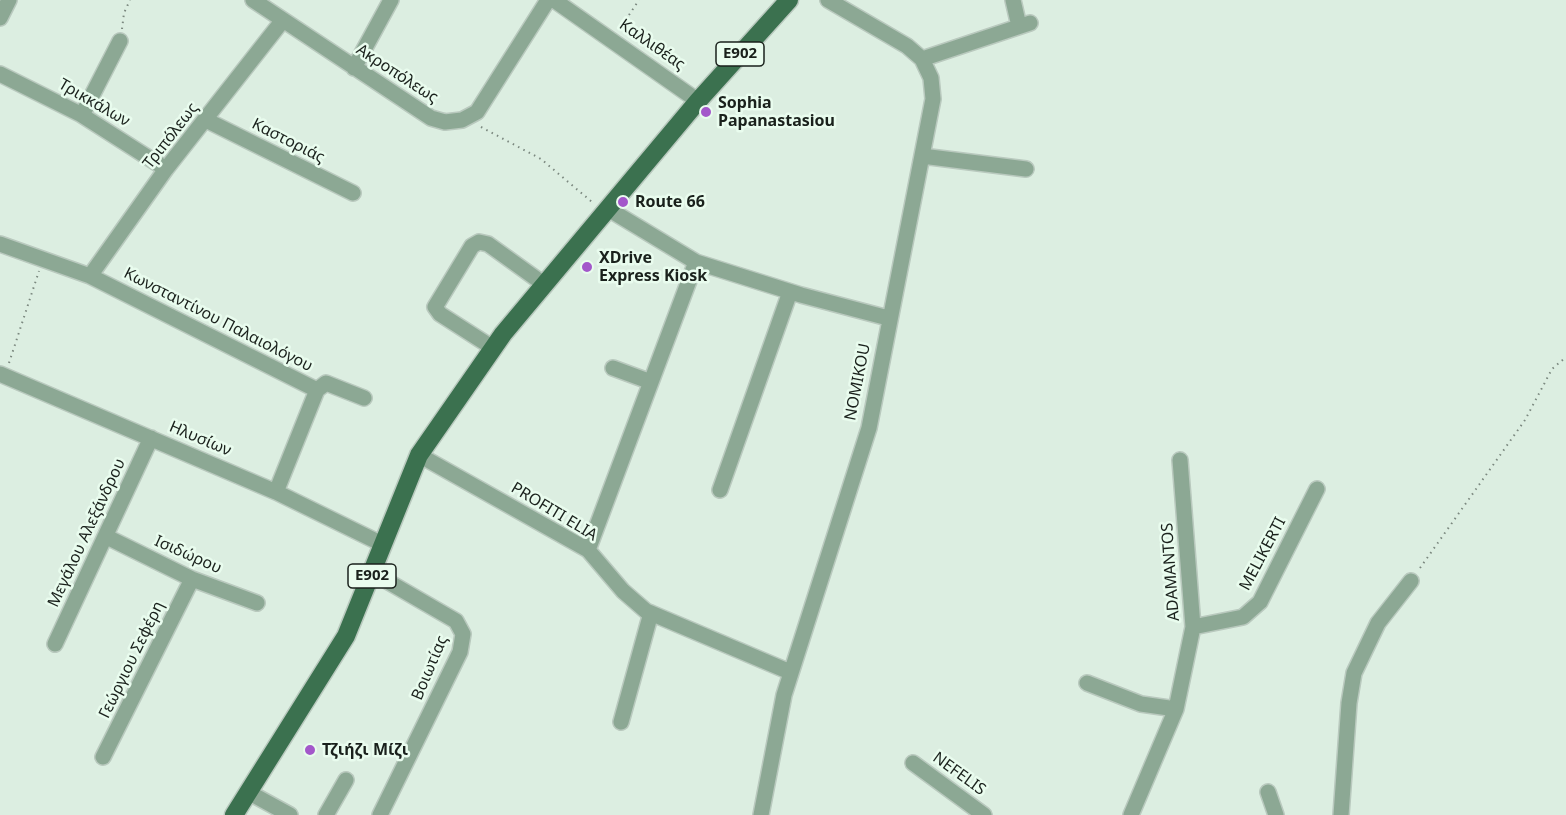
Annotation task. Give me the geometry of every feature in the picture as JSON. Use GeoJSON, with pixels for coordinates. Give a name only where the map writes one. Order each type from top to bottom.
{"type":"FeatureCollection","features":[{"type":"Feature","properties":{"kind":"main road","name":"E902"},"geometry":{"type":"LineString","coordinates":[[234,815],[346,636],[419,455],[493,348],[698,101],[789,0]]}},
{"type":"Feature","properties":{"kind":"street"},"geometry":{"type":"LineString","coordinates":[[0,18],[9,0]]}},
{"type":"Feature","properties":{"kind":"street","name":"Ακροπόλεως"},"geometry":{"type":"LineString","coordinates":[[253,0],[430,118],[445,122],[462,120]]}},
{"type":"Feature","properties":{"kind":"street"},"geometry":{"type":"LineString","coordinates":[[354,68],[392,0]]}},
{"type":"Feature","properties":{"kind":"street"},"geometry":{"type":"LineString","coordinates":[[462,120],[477,112],[548,0]]}},
{"type":"Feature","properties":{"kind":"street","name":"Καλλιθέας"},"geometry":{"type":"LineString","coordinates":[[554,0],[698,101]]}},
{"type":"Feature","properties":{"kind":"street"},"geometry":{"type":"LineString","coordinates":[[828,0],[907,46],[922,59],[1025,24],[1013,0]]}},
{"type":"Feature","properties":{"kind":"street","name":"Τριπόλεως"},"geometry":{"type":"LineString","coordinates":[[90,276],[166,169],[283,20]]}},
{"type":"Feature","properties":{"kind":"street"},"geometry":{"type":"LineString","coordinates":[[82,115],[120,41]]}},
{"type":"Feature","properties":{"kind":"street","name":"NOMIKOU"},"geometry":{"type":"LineString","coordinates":[[761,815],[790,672],[869,428],[888,318],[933,99],[930,78],[922,59]]}},
{"type":"Feature","properties":{"kind":"street","name":"Τρικκάλων"},"geometry":{"type":"LineString","coordinates":[[0,74],[82,115],[166,169]]}},
{"type":"Feature","properties":{"kind":"street","name":"Καστοριάς"},"geometry":{"type":"LineString","coordinates":[[206,120],[353,193]]}},
{"type":"Feature","properties":{"kind":"street"},"geometry":{"type":"LineString","coordinates":[[922,156],[1026,170]]}},
{"type":"Feature","properties":{"kind":"street"},"geometry":{"type":"LineString","coordinates":[[608,212],[696,262],[790,292],[888,318]]}},
{"type":"Feature","properties":{"kind":"street"},"geometry":{"type":"LineString","coordinates":[[493,348],[440,314],[435,307],[472,246],[477,242],[487,243],[545,285]]}},
{"type":"Feature","properties":{"kind":"street","name":"Κωνσταντίνου Παλαιολόγου"},"geometry":{"type":"LineString","coordinates":[[0,244],[90,276],[317,390],[276,492]]}},
{"type":"Feature","properties":{"kind":"street"},"geometry":{"type":"LineString","coordinates":[[588,550],[696,262]]}},
{"type":"Feature","properties":{"kind":"street"},"geometry":{"type":"LineString","coordinates":[[720,490],[790,292]]}},
{"type":"Feature","properties":{"kind":"street"},"geometry":{"type":"LineString","coordinates":[[613,368],[651,382]]}},
{"type":"Feature","properties":{"kind":"street","name":"Ηλυσίων"},"geometry":{"type":"LineString","coordinates":[[2,375],[276,492],[382,543]]}},
{"type":"Feature","properties":{"kind":"street"},"geometry":{"type":"LineString","coordinates":[[317,390],[326,383],[364,398]]}},
{"type":"Feature","properties":{"kind":"street","name":"Μεγάλου Αλεξάνδρου"},"geometry":{"type":"LineString","coordinates":[[55,644],[151,438]]}},
{"type":"Feature","properties":{"kind":"street","name":"PROFITI ELIA"},"geometry":{"type":"LineString","coordinates":[[419,455],[588,550],[623,591],[651,613],[790,672]]}},
{"type":"Feature","properties":{"kind":"street","name":"ADAMANTOS"},"geometry":{"type":"LineString","coordinates":[[1131,815],[1176,709],[1193,627],[1180,460]]}},
{"type":"Feature","properties":{"kind":"street","name":"MELIKERTI"},"geometry":{"type":"LineString","coordinates":[[1193,627],[1243,617],[1260,602],[1317,489]]}},
{"type":"Feature","properties":{"kind":"street","name":"Ισιδώρου"},"geometry":{"type":"LineString","coordinates":[[106,537],[192,579],[257,603]]}},
{"type":"Feature","properties":{"kind":"street","name":"Βοιωτίας"},"geometry":{"type":"LineString","coordinates":[[373,573],[456,621],[463,634],[460,652],[380,815]]}},
{"type":"Feature","properties":{"kind":"street","name":"Γεώργιου Σεφέρη"},"geometry":{"type":"LineString","coordinates":[[104,758],[192,579]]}},
{"type":"Feature","properties":{"kind":"street"},"geometry":{"type":"LineString","coordinates":[[1341,815],[1349,703],[1354,673],[1378,623],[1411,580]]}},
{"type":"Feature","properties":{"kind":"street"},"geometry":{"type":"LineString","coordinates":[[621,722],[651,613]]}},
{"type":"Feature","properties":{"kind":"street"},"geometry":{"type":"LineString","coordinates":[[1087,683],[1141,704],[1176,709]]}},
{"type":"Feature","properties":{"kind":"street","name":"NEFELIS"},"geometry":{"type":"LineString","coordinates":[[913,763],[984,815]]}},
{"type":"Feature","properties":{"kind":"street"},"geometry":{"type":"LineString","coordinates":[[326,815],[346,780]]}},
{"type":"Feature","properties":{"kind":"street"},"geometry":{"type":"LineString","coordinates":[[248,792],[290,815]]}},
{"type":"Feature","properties":{"kind":"street"},"geometry":{"type":"LineString","coordinates":[[1268,792],[1276,815]]}},
{"type":"Feature","properties":{"kind":"path"},"geometry":{"type":"LineString","coordinates":[[120,41],[123,13],[130,0]]}},
{"type":"Feature","properties":{"kind":"path"},"geometry":{"type":"LineString","coordinates":[[613,40],[639,0]]}},
{"type":"Feature","properties":{"kind":"path"},"geometry":{"type":"LineString","coordinates":[[462,120],[487,129],[542,159],[608,212]]}},
{"type":"Feature","properties":{"kind":"path"},"geometry":{"type":"LineString","coordinates":[[2,375],[43,260]]}},
{"type":"Feature","properties":{"kind":"path"},"geometry":{"type":"LineString","coordinates":[[1411,580],[1525,420],[1552,369],[1566,357]]}},
{"type":"Feature","properties":{"kind":"place","name":"Sophia Papanastasiou"},"geometry":{"type":"Point","coordinates":[706,112]}},
{"type":"Feature","properties":{"kind":"place","name":"Route 66"},"geometry":{"type":"Point","coordinates":[623,202]}},
{"type":"Feature","properties":{"kind":"place","name":"XDrive Express Kiosk"},"geometry":{"type":"Point","coordinates":[587,267]}},
{"type":"Feature","properties":{"kind":"place","name":"Τζιήζι Μίζι"},"geometry":{"type":"Point","coordinates":[310,750]}}]}
